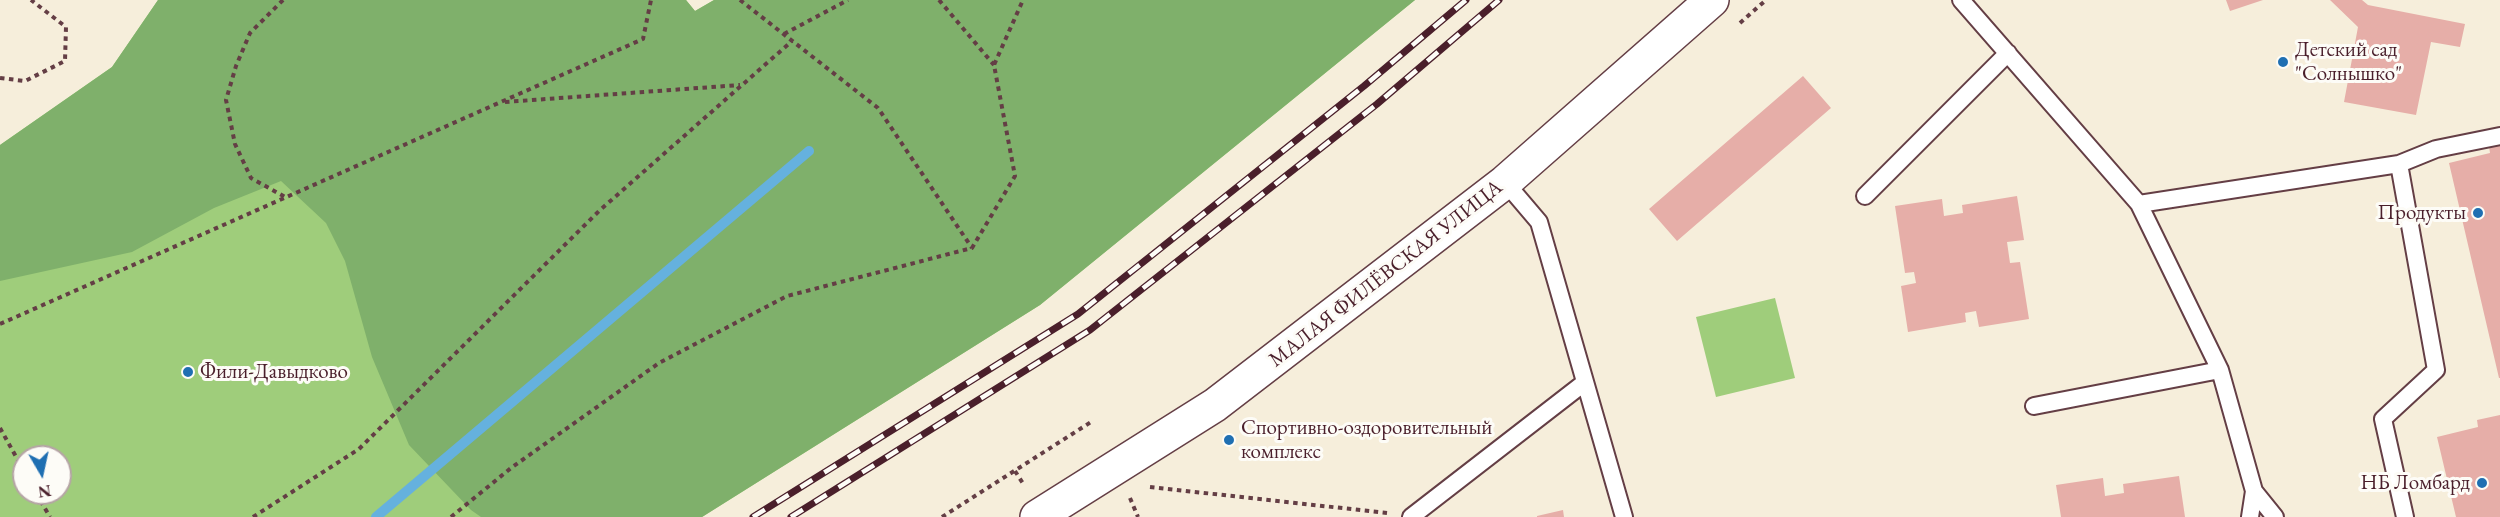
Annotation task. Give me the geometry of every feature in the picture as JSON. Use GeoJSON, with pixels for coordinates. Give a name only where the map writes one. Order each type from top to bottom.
{"type":"FeatureCollection","features":[{"type":"Feature","properties":{"kind":"street","name":"МАЛАЯ ФИЛЁВСКАЯ УЛИЦА"},"geometry":{"type":"LineString","coordinates":[[1037,517],[1215,405],[1505,182],[1712,0]]}},
{"type":"Feature","properties":{"kind":"lane"},"geometry":{"type":"LineString","coordinates":[[1961,0],[2139,204],[2220,370],[2254,490],[2276,517]]}},
{"type":"Feature","properties":{"kind":"lane"},"geometry":{"type":"LineString","coordinates":[[1865,196],[2008,53]]}},
{"type":"Feature","properties":{"kind":"lane"},"geometry":{"type":"LineString","coordinates":[[2139,204],[2399,164],[2436,149],[2500,136]]}},
{"type":"Feature","properties":{"kind":"lane"},"geometry":{"type":"LineString","coordinates":[[2399,164],[2436,369],[2383,419],[2405,517]]}},
{"type":"Feature","properties":{"kind":"lane"},"geometry":{"type":"LineString","coordinates":[[1505,182],[1539,222],[1624,517]]}},
{"type":"Feature","properties":{"kind":"lane"},"geometry":{"type":"LineString","coordinates":[[2034,406],[2220,370]]}},
{"type":"Feature","properties":{"kind":"lane"},"geometry":{"type":"LineString","coordinates":[[1411,516],[1584,383]]}},
{"type":"Feature","properties":{"kind":"lane"},"geometry":{"type":"LineString","coordinates":[[2250,517],[2254,490]]}},
{"type":"Feature","properties":{"kind":"path"},"geometry":{"type":"LineString","coordinates":[[0,78],[25,81],[65,61],[66,27],[31,0]]}},
{"type":"Feature","properties":{"kind":"path"},"geometry":{"type":"LineString","coordinates":[[283,0],[250,33],[236,66],[226,100],[235,144],[251,178],[286,197]]}},
{"type":"Feature","properties":{"kind":"path"},"geometry":{"type":"LineString","coordinates":[[0,324],[644,39],[651,0]]}},
{"type":"Feature","properties":{"kind":"path"},"geometry":{"type":"LineString","coordinates":[[740,0],[878,108],[972,248]]}},
{"type":"Feature","properties":{"kind":"path"},"geometry":{"type":"LineString","coordinates":[[784,34],[848,0]]}},
{"type":"Feature","properties":{"kind":"path"},"geometry":{"type":"LineString","coordinates":[[452,517],[511,468],[658,363],[788,296],[972,248],[1015,176],[994,65],[939,0]]}},
{"type":"Feature","properties":{"kind":"path"},"geometry":{"type":"LineString","coordinates":[[994,65],[1023,0]]}},
{"type":"Feature","properties":{"kind":"path"},"geometry":{"type":"LineString","coordinates":[[253,517],[360,449],[599,211],[792,41]]}},
{"type":"Feature","properties":{"kind":"path"},"geometry":{"type":"LineString","coordinates":[[501,102],[742,85]]}},
{"type":"Feature","properties":{"kind":"path"},"geometry":{"type":"LineString","coordinates":[[942,517],[1092,422]]}},
{"type":"Feature","properties":{"kind":"path"},"geometry":{"type":"LineString","coordinates":[[0,428],[12,450]]}},
{"type":"Feature","properties":{"kind":"path"},"geometry":{"type":"LineString","coordinates":[[1147,486],[1411,516]]}},
{"type":"Feature","properties":{"kind":"path"},"geometry":{"type":"LineString","coordinates":[[1130,497],[1138,517]]}},
{"type":"Feature","properties":{"kind":"green space"},"geometry":{"type":"Polygon","coordinates":[[[158,0],[686,0],[695,11],[714,0],[1415,0],[1040,305],[702,517],[0,517],[0,145],[112,67],[158,0]]]}},
{"type":"Feature","properties":{"kind":"green space"},"geometry":{"type":"Polygon","coordinates":[[[158,0],[686,0],[695,11],[714,0],[1415,0],[1040,305],[702,517],[481,517],[471,510],[409,445],[372,357],[345,261],[326,223],[281,181],[214,208],[132,252],[0,281],[0,145],[112,67],[158,0]]]}},
{"type":"Feature","properties":{"kind":"green space"},"geometry":{"type":"Polygon","coordinates":[[[1775,298],[1795,378],[1716,397],[1696,317],[1775,298]]]}},
{"type":"Feature","properties":{"kind":"building"},"geometry":{"type":"Polygon","coordinates":[[[2226,0],[2263,0],[2230,11],[2226,0]]]}},
{"type":"Feature","properties":{"kind":"building"},"geometry":{"type":"Polygon","coordinates":[[[2330,0],[2362,0],[2368,5],[2465,24],[2460,47],[2431,42],[2416,115],[2344,102],[2358,27],[2330,0]]]}},
{"type":"Feature","properties":{"kind":"building"},"geometry":{"type":"Polygon","coordinates":[[[1803,76],[1831,108],[1677,241],[1649,209],[1803,76]]]}},
{"type":"Feature","properties":{"kind":"building"},"geometry":{"type":"Polygon","coordinates":[[[2500,143],[2499,378],[2449,163],[2490,153],[2489,146],[2500,143]]]}},
{"type":"Feature","properties":{"kind":"building"},"geometry":{"type":"Polygon","coordinates":[[[2017,196],[2024,240],[2007,242],[2010,263],[2020,262],[2029,319],[1979,327],[1976,311],[1965,313],[1966,322],[1908,332],[1901,286],[1916,283],[1914,272],[1905,273],[1895,206],[1942,199],[1944,216],[1963,213],[1962,205],[2017,196]]]}},
{"type":"Feature","properties":{"kind":"building"},"geometry":{"type":"Polygon","coordinates":[[[2500,415],[2500,517],[2456,517],[2437,437],[2478,427],[2477,420],[2500,415]]]}},
{"type":"Feature","properties":{"kind":"building"},"geometry":{"type":"Polygon","coordinates":[[[2179,476],[2185,517],[2061,517],[2056,485],[2103,478],[2105,496],[2124,493],[2123,484],[2179,476]]]}},
{"type":"Feature","properties":{"kind":"building"},"geometry":{"type":"Polygon","coordinates":[[[1563,510],[1564,517],[1537,517],[1537,516],[1563,510]]]}},
{"type":"Feature","properties":{"kind":"waterway"},"geometry":{"type":"LineString","coordinates":[[376,517],[809,151]]}},
{"type":"Feature","properties":{"kind":"railway"},"geometry":{"type":"LineString","coordinates":[[753,517],[1078,314],[1364,86],[1466,0]]}},
{"type":"Feature","properties":{"kind":"railway"},"geometry":{"type":"LineString","coordinates":[[791,517],[1090,330],[1377,104],[1499,0]]}},
{"type":"Feature","properties":{"kind":"place","name":"Детский сад \"Солнышко\""},"geometry":{"type":"Point","coordinates":[2283,62]}},
{"type":"Feature","properties":{"kind":"place","name":"Продукты"},"geometry":{"type":"Point","coordinates":[2478,213]}},
{"type":"Feature","properties":{"kind":"place","name":"Фили-Давыдково"},"geometry":{"type":"Point","coordinates":[188,372]}},
{"type":"Feature","properties":{"kind":"place","name":"Спортивно-оздоровительный комплекс"},"geometry":{"type":"Point","coordinates":[1229,440]}},
{"type":"Feature","properties":{"kind":"place","name":"НБ Ломбард"},"geometry":{"type":"Point","coordinates":[2482,483]}}]}
